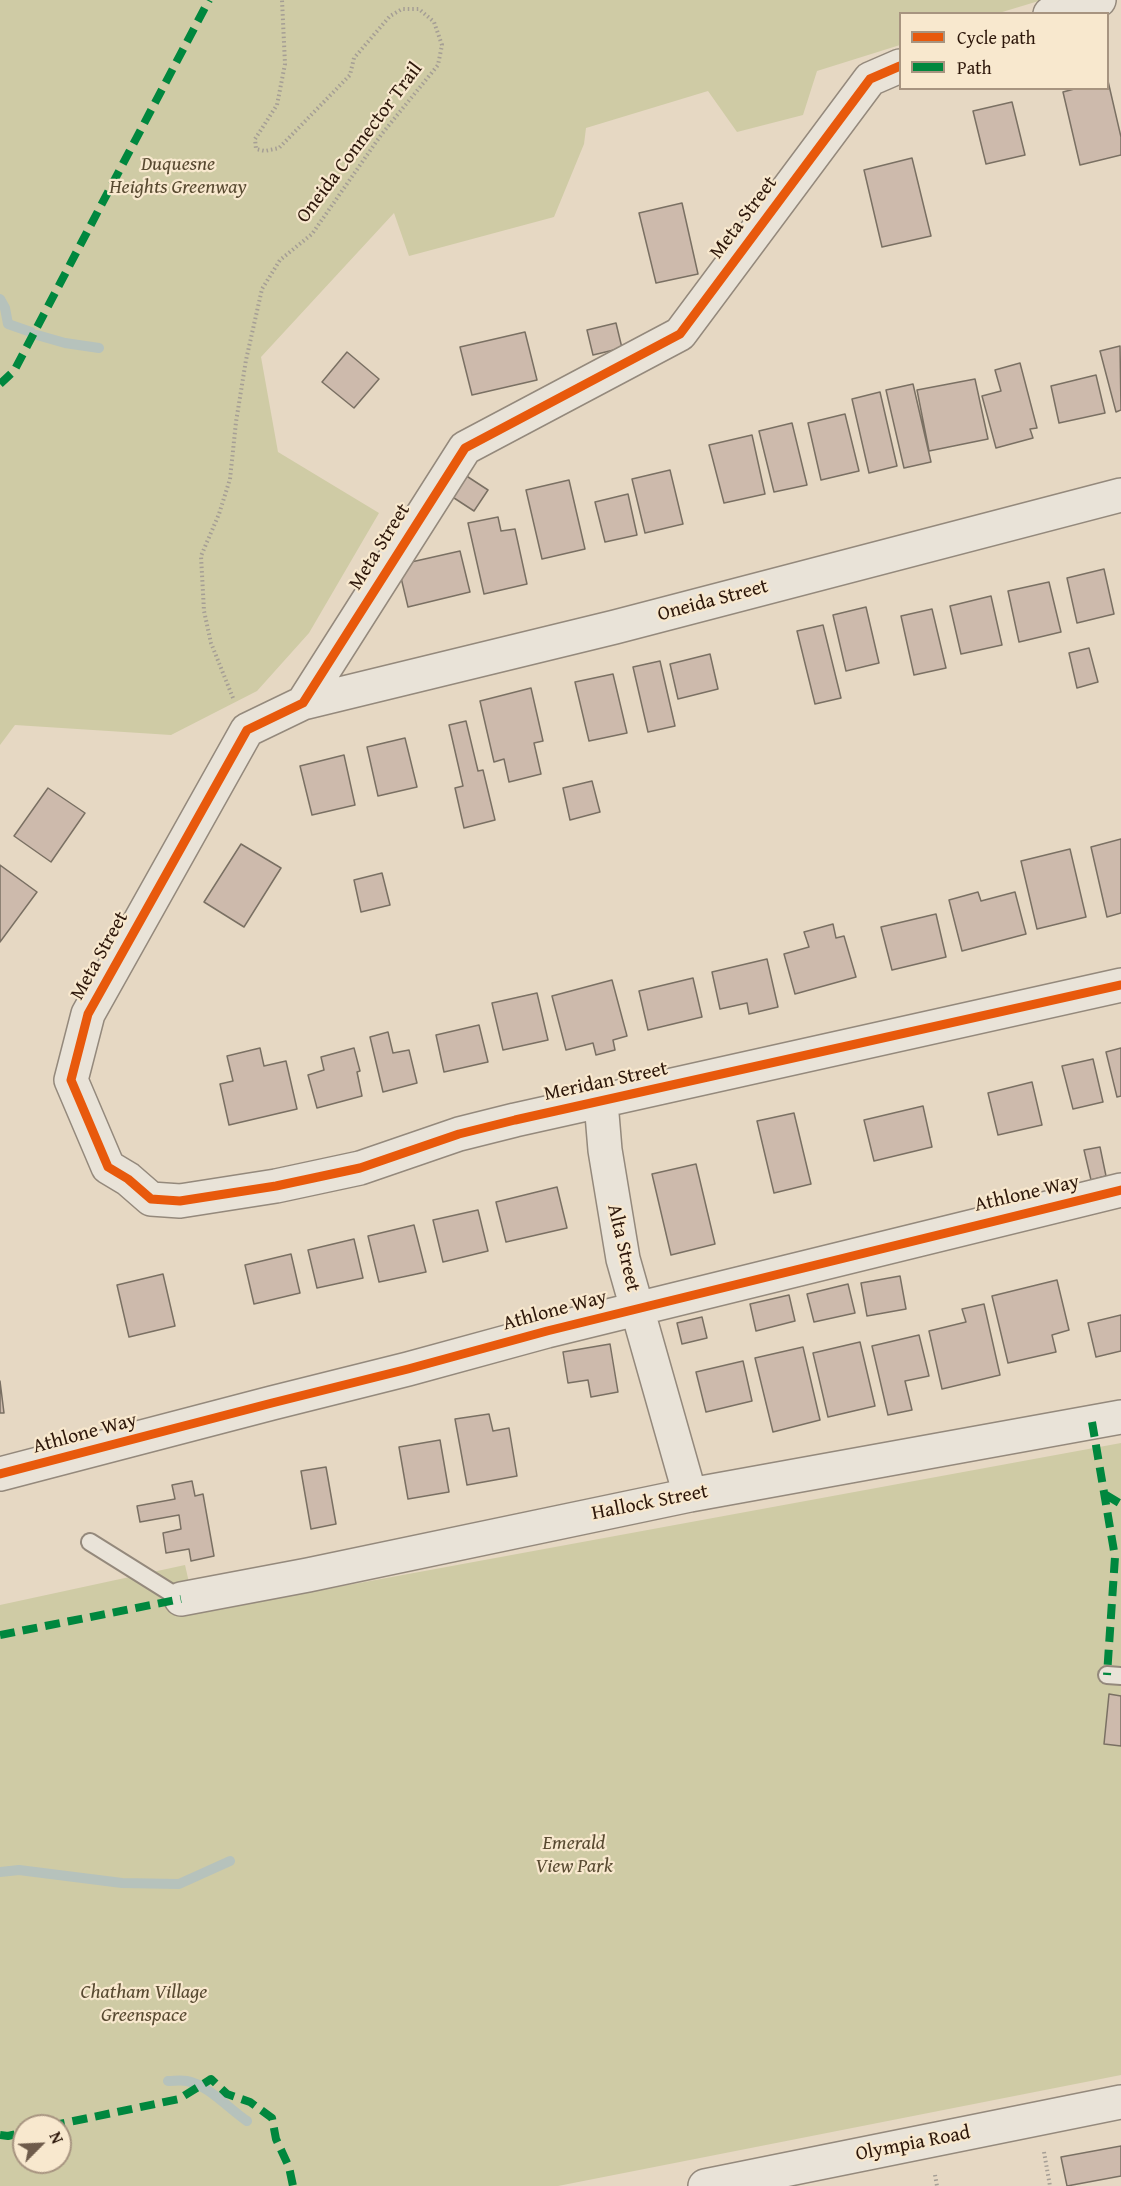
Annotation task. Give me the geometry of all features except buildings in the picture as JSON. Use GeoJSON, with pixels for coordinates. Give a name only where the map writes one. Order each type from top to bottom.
{"type":"FeatureCollection","features":[{"type":"Feature","properties":{"kind":"street"},"geometry":{"type":"LineString","coordinates":[[1057,12],[1099,0]]}},
{"type":"Feature","properties":{"kind":"street","name":"Meta Street"},"geometry":{"type":"LineString","coordinates":[[303,703],[465,448],[680,334],[870,79],[899,66]]}},
{"type":"Feature","properties":{"kind":"street","name":"Oneida Street"},"geometry":{"type":"LineString","coordinates":[[303,703],[615,627],[1121,495]]}},
{"type":"Feature","properties":{"kind":"street"},"geometry":{"type":"LineString","coordinates":[[247,730],[303,703]]}},
{"type":"Feature","properties":{"kind":"street","name":"Meta Street"},"geometry":{"type":"LineString","coordinates":[[108,1167],[71,1080],[88,1014],[247,730]]}},
{"type":"Feature","properties":{"kind":"street","name":"Meridan Street"},"geometry":{"type":"LineString","coordinates":[[108,1167],[128,1179],[151,1199],[180,1201],[276,1186],[360,1168],[459,1134],[1121,985]]}},
{"type":"Feature","properties":{"kind":"street","name":"Alta Street"},"geometry":{"type":"LineString","coordinates":[[601,1102],[605,1150],[623,1259],[690,1495]]}},
{"type":"Feature","properties":{"kind":"street","name":"Athlone Way"},"geometry":{"type":"LineString","coordinates":[[0,1474],[637,1308],[1121,1190]]}},
{"type":"Feature","properties":{"kind":"street","name":"Hallock Street"},"geometry":{"type":"LineString","coordinates":[[181,1599],[308,1575],[690,1495],[1121,1417]]}},
{"type":"Feature","properties":{"kind":"street","name":"Olympia Road"},"geometry":{"type":"LineString","coordinates":[[705,2186],[1121,2102]]}},
{"type":"Feature","properties":{"kind":"lane"},"geometry":{"type":"LineString","coordinates":[[90,1542],[181,1599]]}},
{"type":"Feature","properties":{"kind":"green space","name":"Duquesne Heights Greenway"},"geometry":{"type":"Polygon","coordinates":[[[0,0],[1042,0],[1002,12],[899,12],[899,45],[817,71],[803,115],[737,132],[708,91],[586,128],[584,144],[554,217],[409,256],[394,213],[261,357],[278,452],[379,513],[309,633],[257,691],[171,735],[15,725],[0,745],[0,0]]]}},
{"type":"Feature","properties":{"kind":"green space","name":"Emerald View Park"},"geometry":{"type":"Polygon","coordinates":[[[1121,1443],[1121,2075],[558,2186],[0,2186],[0,1605],[185,1565],[196,1613],[1121,1443]]]}},
{"type":"Feature","properties":{"kind":"waterway"},"geometry":{"type":"LineString","coordinates":[[0,299],[5,308],[8,324],[31,332]]}},
{"type":"Feature","properties":{"kind":"waterway"},"geometry":{"type":"LineString","coordinates":[[37,335],[65,343],[99,348]]}},
{"type":"Feature","properties":{"kind":"waterway"},"geometry":{"type":"LineString","coordinates":[[0,1872],[19,1870],[122,1883],[179,1884],[230,1861]]}},
{"type":"Feature","properties":{"kind":"waterway"},"geometry":{"type":"LineString","coordinates":[[168,2081],[187,2081],[203,2087],[247,2121]]}},
{"type":"Feature","properties":{"kind":"marked path"},"geometry":{"type":"LineString","coordinates":[[0,384],[14,371],[209,0]]}},
{"type":"Feature","properties":{"kind":"marked path"},"geometry":{"type":"LineString","coordinates":[[1092,1422],[1115,1557],[1107,1675]]}},
{"type":"Feature","properties":{"kind":"marked path"},"geometry":{"type":"LineString","coordinates":[[1106,1495],[1121,1504]]}},
{"type":"Feature","properties":{"kind":"marked path"},"geometry":{"type":"LineString","coordinates":[[0,1635],[181,1599]]}},
{"type":"Feature","properties":{"kind":"marked path"},"geometry":{"type":"LineString","coordinates":[[72,2121],[179,2099],[211,2079],[227,2094],[250,2102],[272,2118],[276,2139],[289,2167],[293,2186]]}},
{"type":"Feature","properties":{"kind":"marked path"},"geometry":{"type":"LineString","coordinates":[[0,2135],[12,2135]]}},
{"type":"Feature","properties":{"kind":"cycle path"},"geometry":{"type":"LineString","coordinates":[[899,66],[870,79],[680,334],[465,448],[303,703],[247,730],[88,1014],[71,1080],[108,1167],[128,1179],[151,1199],[180,1201],[276,1186],[360,1168],[459,1134],[515,1120],[1121,985]]}},
{"type":"Feature","properties":{"kind":"cycle path"},"geometry":{"type":"LineString","coordinates":[[0,1474],[547,1331],[1121,1190]]}},
{"type":"Feature","properties":{"kind":"park label","name":"Chatham Village Greenspace"},"geometry":{"type":"Point","coordinates":[144,2004]}}]}
